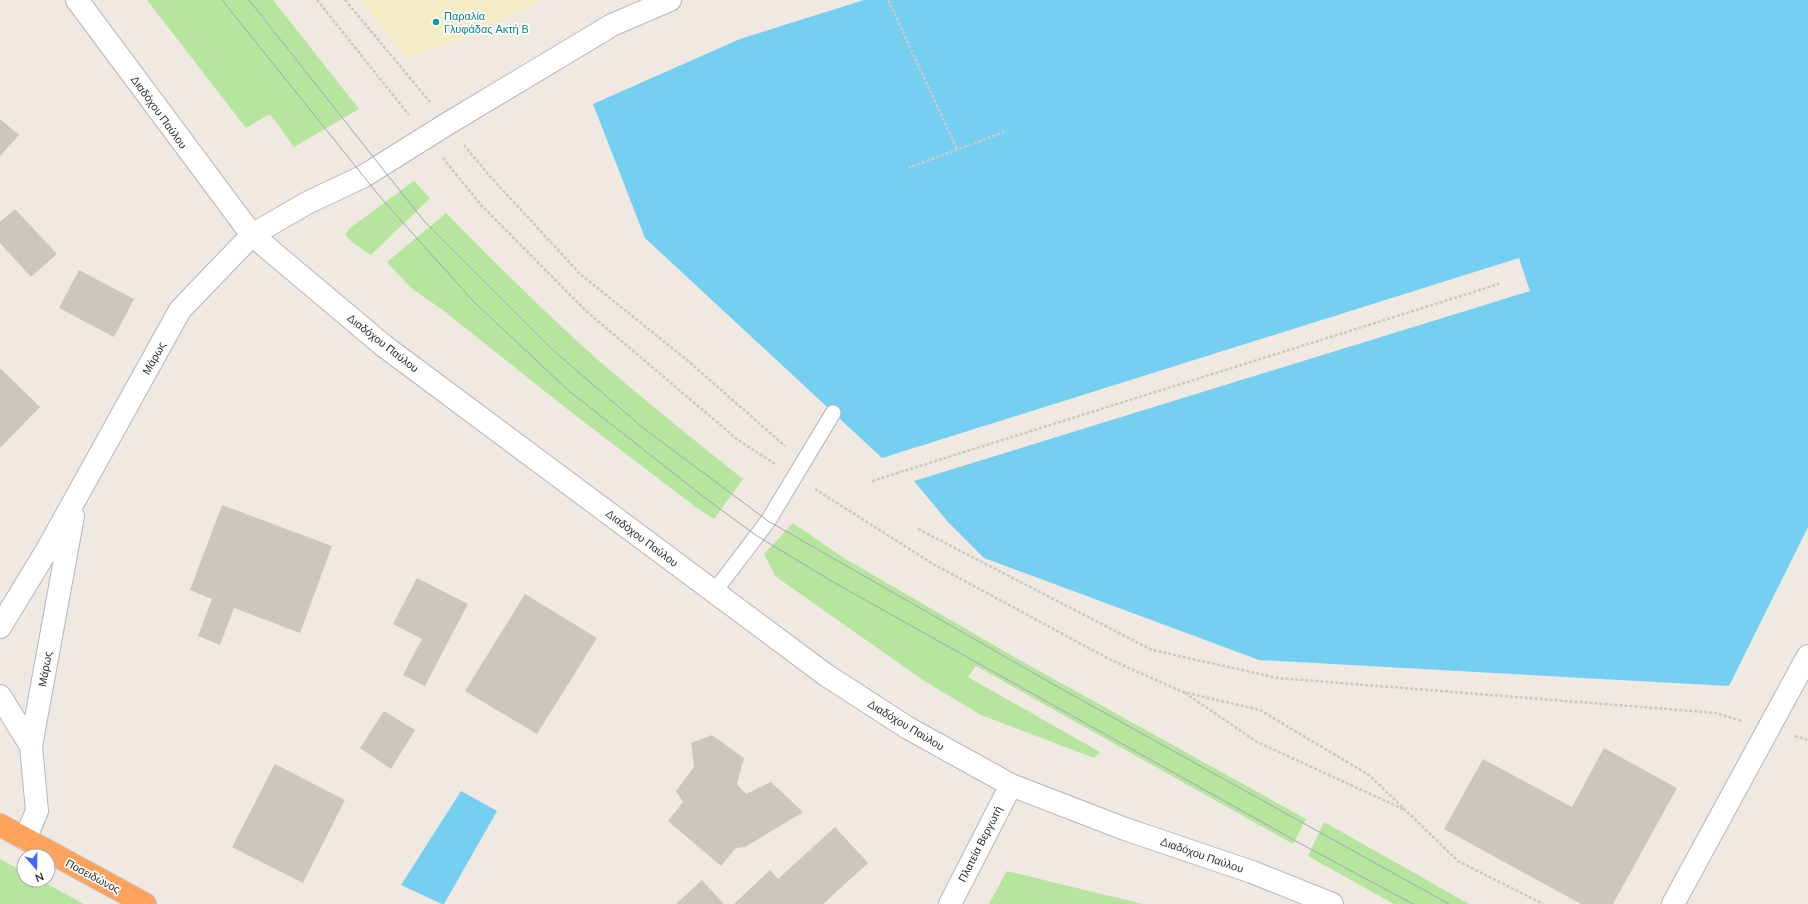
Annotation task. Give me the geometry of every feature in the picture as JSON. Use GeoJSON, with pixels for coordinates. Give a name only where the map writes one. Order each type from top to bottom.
{"type":"FeatureCollection","features":[{"type":"Feature","properties":{"kind":"highway","name":"Ποσειδώνος"},"geometry":{"type":"LineString","coordinates":[[0,824],[145,904]]}},
{"type":"Feature","properties":{"kind":"street","name":"Διαδόχου Παύλου"},"geometry":{"type":"LineString","coordinates":[[77,0],[252,235],[384,346],[714,592],[839,683],[908,728],[1011,785],[1126,829],[1252,872],[1332,904]]}},
{"type":"Feature","properties":{"kind":"street","name":"Μάρως"},"geometry":{"type":"LineString","coordinates":[[0,627],[47,550],[180,310],[252,235],[307,203],[364,176],[612,24],[670,0]]}},
{"type":"Feature","properties":{"kind":"street","name":"Μάρως"},"geometry":{"type":"LineString","coordinates":[[25,839],[37,811],[31,746],[76,497]]}},
{"type":"Feature","properties":{"kind":"street"},"geometry":{"type":"LineString","coordinates":[[1673,904],[1808,656]]}},
{"type":"Feature","properties":{"kind":"street","name":"Μάρως"},"geometry":{"type":"LineString","coordinates":[[0,696],[31,746]]}},
{"type":"Feature","properties":{"kind":"street","name":"Πλατεία Βεργωτή"},"geometry":{"type":"LineString","coordinates":[[950,904],[1011,785]]}},
{"type":"Feature","properties":{"kind":"lane"},"geometry":{"type":"LineString","coordinates":[[714,592],[768,522],[794,476],[833,413]]}},
{"type":"Feature","properties":{"kind":"path"},"geometry":{"type":"LineString","coordinates":[[317,0],[481,205],[585,310],[738,440],[933,564],[1111,660],[1183,692],[1256,742],[1406,810]]}},
{"type":"Feature","properties":{"kind":"path"},"geometry":{"type":"LineString","coordinates":[[345,0],[488,174],[580,274],[687,360],[787,448]]}},
{"type":"Feature","properties":{"kind":"path"},"geometry":{"type":"LineString","coordinates":[[888,0],[957,149]]}},
{"type":"Feature","properties":{"kind":"path"},"geometry":{"type":"LineString","coordinates":[[908,168],[1007,131]]}},
{"type":"Feature","properties":{"kind":"path"},"geometry":{"type":"LineString","coordinates":[[872,481],[1498,284]]}},
{"type":"Feature","properties":{"kind":"path"},"geometry":{"type":"LineString","coordinates":[[918,529],[1152,650],[1278,678],[1716,713]]}},
{"type":"Feature","properties":{"kind":"path"},"geometry":{"type":"LineString","coordinates":[[1183,692],[1260,710],[1369,775],[1458,861],[1543,904]]}},
{"type":"Feature","properties":{"kind":"green space"},"geometry":{"type":"Polygon","coordinates":[[[147,0],[273,0],[359,109],[294,147],[270,114],[246,128],[147,0]]]}},
{"type":"Feature","properties":{"kind":"green space"},"geometry":{"type":"Polygon","coordinates":[[[414,181],[430,198],[371,255],[353,243],[345,235],[350,228],[414,181]]]}},
{"type":"Feature","properties":{"kind":"green space"},"geometry":{"type":"Polygon","coordinates":[[[446,213],[520,288],[598,360],[743,479],[714,519],[697,508],[571,412],[444,311],[410,287],[387,262],[446,213]]]}},
{"type":"Feature","properties":{"kind":"green space"},"geometry":{"type":"Polygon","coordinates":[[[793,523],[844,558],[1009,654],[1306,819],[1293,844],[976,666],[968,677],[1100,752],[1094,758],[981,715],[923,680],[775,576],[764,554],[793,523]]]}},
{"type":"Feature","properties":{"kind":"green space"},"geometry":{"type":"Polygon","coordinates":[[[1324,822],[1469,904],[1394,904],[1308,856],[1324,822]]]}},
{"type":"Feature","properties":{"kind":"green space"},"geometry":{"type":"Polygon","coordinates":[[[0,859],[16,868],[16,888],[55,888],[84,904],[0,904],[0,859]]]}},
{"type":"Feature","properties":{"kind":"green space"},"geometry":{"type":"Polygon","coordinates":[[[1007,871],[1143,904],[989,904],[1007,871]]]}},
{"type":"Feature","properties":{"kind":"sand","name":"Παραλία Γλυφάδας Ακτή Β"},"geometry":{"type":"Polygon","coordinates":[[[360,0],[542,0],[449,44],[406,57],[360,0]]]}},
{"type":"Feature","properties":{"kind":"water"},"geometry":{"type":"Polygon","coordinates":[[[864,0],[1808,0],[1808,527],[1729,686],[1259,660],[984,558],[948,522],[914,481],[1530,291],[1519,258],[882,458],[645,238],[593,104],[740,39],[864,0]]]}},
{"type":"Feature","properties":{"kind":"water"},"geometry":{"type":"Polygon","coordinates":[[[461,791],[497,811],[444,904],[442,904],[401,885],[461,791]]]}},
{"type":"Feature","properties":{"kind":"building"},"geometry":{"type":"Polygon","coordinates":[[[0,119],[19,135],[0,156],[0,119]]]}},
{"type":"Feature","properties":{"kind":"building"},"geometry":{"type":"Polygon","coordinates":[[[15,209],[57,254],[31,277],[0,243],[0,222],[15,209]]]}},
{"type":"Feature","properties":{"kind":"building"},"geometry":{"type":"Polygon","coordinates":[[[79,270],[134,299],[114,337],[59,308],[79,270]]]}},
{"type":"Feature","properties":{"kind":"building"},"geometry":{"type":"Polygon","coordinates":[[[0,368],[40,407],[0,448],[0,368]]]}},
{"type":"Feature","properties":{"kind":"building"},"geometry":{"type":"Polygon","coordinates":[[[222,505],[332,546],[300,633],[234,608],[220,645],[198,636],[212,599],[190,590],[222,505]]]}},
{"type":"Feature","properties":{"kind":"building"},"geometry":{"type":"Polygon","coordinates":[[[417,578],[468,604],[425,686],[403,675],[422,639],[393,624],[417,578]]]}},
{"type":"Feature","properties":{"kind":"building"},"geometry":{"type":"Polygon","coordinates":[[[525,594],[597,638],[537,734],[465,691],[525,594]]]}},
{"type":"Feature","properties":{"kind":"building"},"geometry":{"type":"Polygon","coordinates":[[[384,711],[415,730],[391,769],[360,748],[384,711]]]}},
{"type":"Feature","properties":{"kind":"building"},"geometry":{"type":"Polygon","coordinates":[[[712,735],[744,758],[737,784],[746,794],[771,782],[803,812],[745,847],[736,848],[721,866],[668,821],[683,802],[676,791],[694,767],[691,743],[712,735]]]}},
{"type":"Feature","properties":{"kind":"building"},"geometry":{"type":"Polygon","coordinates":[[[1604,748],[1677,788],[1613,904],[1581,904],[1444,829],[1483,759],[1572,807],[1604,748]]]}},
{"type":"Feature","properties":{"kind":"building"},"geometry":{"type":"Polygon","coordinates":[[[275,764],[345,800],[303,883],[232,847],[275,764]]]}},
{"type":"Feature","properties":{"kind":"building"},"geometry":{"type":"Polygon","coordinates":[[[835,827],[868,863],[823,904],[734,904],[770,870],[778,879],[835,827]]]}},
{"type":"Feature","properties":{"kind":"building"},"geometry":{"type":"Polygon","coordinates":[[[702,880],[724,904],[676,904],[702,880]]]}},
{"type":"Feature","properties":{"kind":"tram line"},"geometry":{"type":"LineString","coordinates":[[222,0],[381,198],[474,302],[569,391],[705,498],[757,536],[833,582],[1303,845],[1413,904]]}},
{"type":"Feature","properties":{"kind":"tram line"},"geometry":{"type":"LineString","coordinates":[[249,0],[424,221],[554,351],[642,427],[768,521],[1058,687],[1449,904]]}},
{"type":"Feature","properties":{"kind":"place","name":"Παραλία Γλυφάδας Ακτή Β"},"geometry":{"type":"Point","coordinates":[436,22]}}]}
